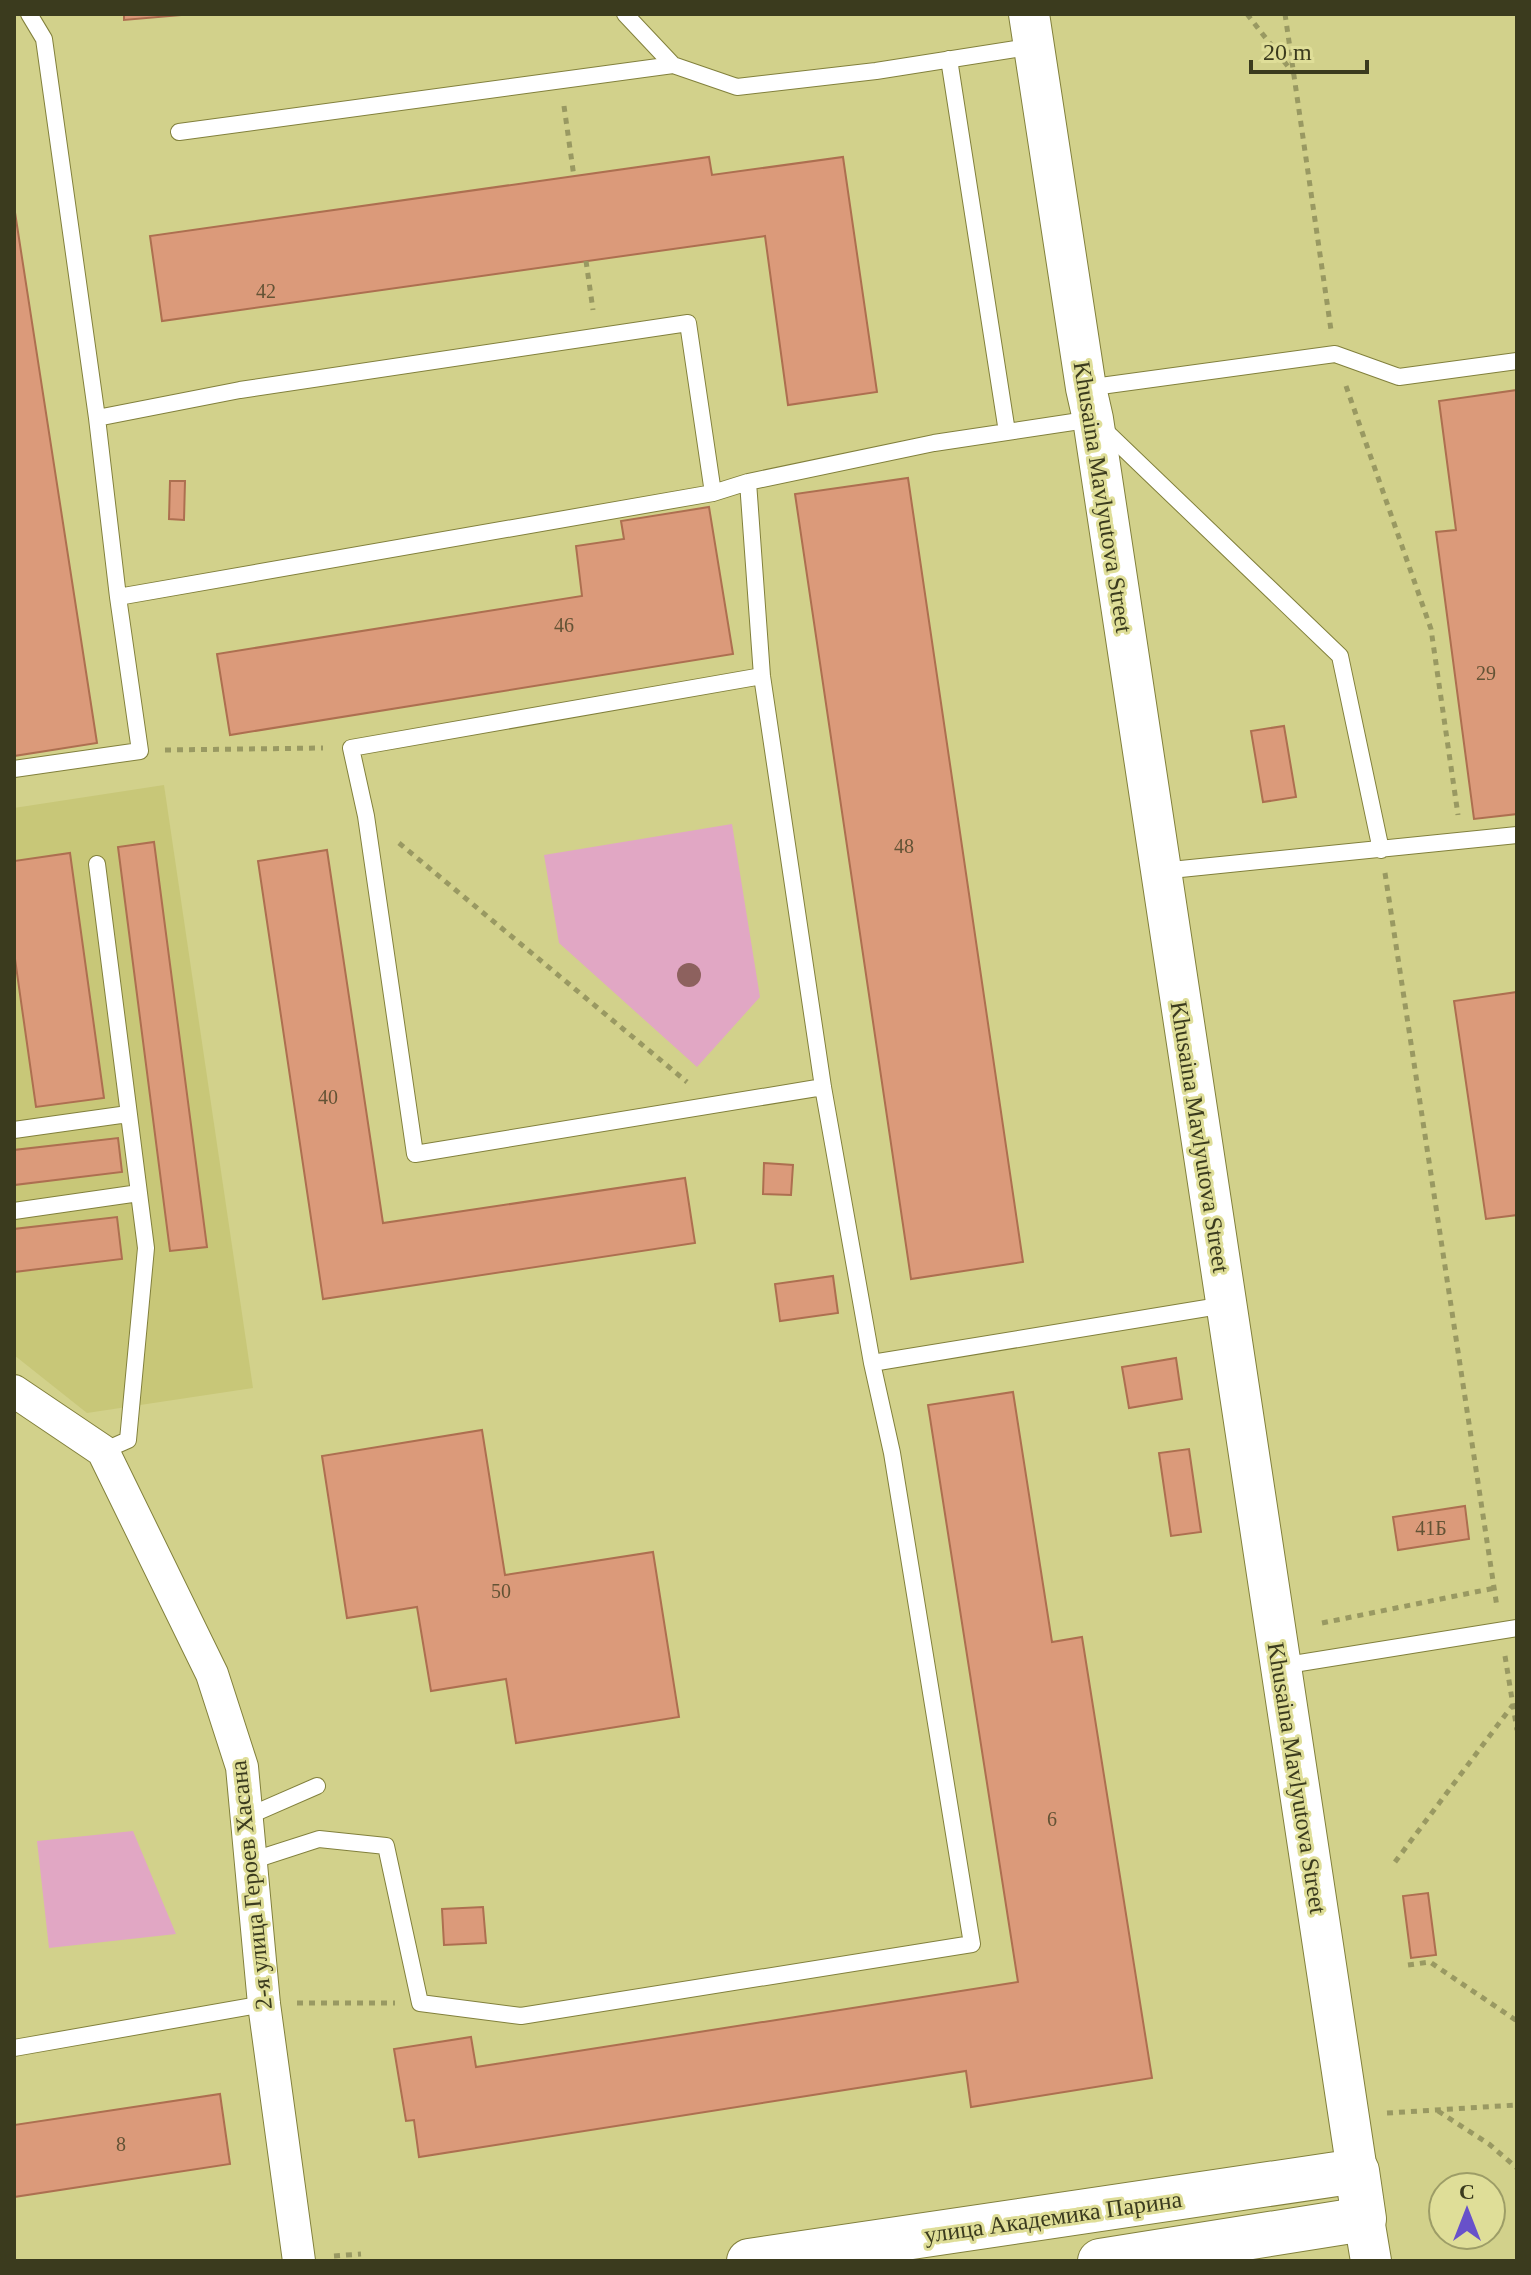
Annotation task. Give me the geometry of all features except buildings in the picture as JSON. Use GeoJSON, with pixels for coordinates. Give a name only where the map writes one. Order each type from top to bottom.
{"type":"FeatureCollection","features":[{"type":"Feature","properties":{"kind":"main road","name":"Khusaina Mavlyutova Street"},"geometry":{"type":"LineString","coordinates":[[1357,2171],[1364,2219]]}},
{"type":"Feature","properties":{"kind":"main road","name":"улица Академика Парина"},"geometry":{"type":"LineString","coordinates":[[749,2261],[1357,2171]]}},
{"type":"Feature","properties":{"kind":"main road","name":"улица Академика Парина"},"geometry":{"type":"LineString","coordinates":[[1110,2260],[1364,2219]]}},
{"type":"Feature","properties":{"kind":"street","name":"Khusaina Mavlyutova Street"},"geometry":{"type":"LineString","coordinates":[[1031,30],[1357,2171]]}},
{"type":"Feature","properties":{"kind":"street","name":"2-я улица Героев Хасана"},"geometry":{"type":"LineString","coordinates":[[14,1391],[103,1451],[212,1674],[242,1767],[264,2004],[299,2261]]}},
{"type":"Feature","properties":{"kind":"street","name":"Khusaina Mavlyutova Street"},"geometry":{"type":"LineString","coordinates":[[1364,2219],[1371,2261]]}},
{"type":"Feature","properties":{"kind":"lane"},"geometry":{"type":"LineString","coordinates":[[14,769],[140,751],[44,39],[29,14]]}},
{"type":"Feature","properties":{"kind":"lane"},"geometry":{"type":"LineString","coordinates":[[625,14],[673,65]]}},
{"type":"Feature","properties":{"kind":"lane"},"geometry":{"type":"LineString","coordinates":[[179,132],[673,65],[737,87],[876,71],[949,59],[1031,30]]}},
{"type":"Feature","properties":{"kind":"lane"},"geometry":{"type":"LineString","coordinates":[[949,59],[1007,432]]}},
{"type":"Feature","properties":{"kind":"lane"},"geometry":{"type":"LineString","coordinates":[[97,418],[240,390],[688,323],[713,493]]}},
{"type":"Feature","properties":{"kind":"lane"},"geometry":{"type":"LineString","coordinates":[[118,597],[713,493],[748,482],[934,443],[1007,432],[1090,403],[1335,354],[1399,377],[1517,361]]}},
{"type":"Feature","properties":{"kind":"lane"},"geometry":{"type":"LineString","coordinates":[[1090,403],[1340,656],[1381,850]]}},
{"type":"Feature","properties":{"kind":"lane"},"geometry":{"type":"LineString","coordinates":[[251,1861],[319,1839],[386,1846],[420,2003],[521,2016],[972,1944],[892,1453],[872,1363],[823,1087],[762,676],[748,482]]}},
{"type":"Feature","properties":{"kind":"lane"},"geometry":{"type":"LineString","coordinates":[[762,676],[351,748],[366,816],[415,1154],[823,1087]]}},
{"type":"Feature","properties":{"kind":"lane"},"geometry":{"type":"LineString","coordinates":[[1159,871],[1517,835]]}},
{"type":"Feature","properties":{"kind":"lane"},"geometry":{"type":"LineString","coordinates":[[97,864],[146,1248],[128,1440],[103,1451]]}},
{"type":"Feature","properties":{"kind":"lane"},"geometry":{"type":"LineString","coordinates":[[14,1130],[128,1114]]}},
{"type":"Feature","properties":{"kind":"lane"},"geometry":{"type":"LineString","coordinates":[[14,1211],[139,1193]]}},
{"type":"Feature","properties":{"kind":"lane"},"geometry":{"type":"LineString","coordinates":[[872,1363],[1226,1305]]}},
{"type":"Feature","properties":{"kind":"lane"},"geometry":{"type":"LineString","coordinates":[[1281,1666],[1509,1629]]}},
{"type":"Feature","properties":{"kind":"lane"},"geometry":{"type":"LineString","coordinates":[[246,1817],[317,1786]]}},
{"type":"Feature","properties":{"kind":"lane"},"geometry":{"type":"LineString","coordinates":[[14,2048],[264,2004]]}},
{"type":"Feature","properties":{"kind":"path"},"geometry":{"type":"LineString","coordinates":[[1247,14],[1294,74]]}},
{"type":"Feature","properties":{"kind":"path"},"geometry":{"type":"LineString","coordinates":[[1285,14],[1335,354],[1431,629],[1462,842]]}},
{"type":"Feature","properties":{"kind":"path"},"geometry":{"type":"LineString","coordinates":[[561,80],[574,177]]}},
{"type":"Feature","properties":{"kind":"path"},"geometry":{"type":"LineString","coordinates":[[586,261],[596,335]]}},
{"type":"Feature","properties":{"kind":"path"},"geometry":{"type":"LineString","coordinates":[[140,751],[351,748]]}},
{"type":"Feature","properties":{"kind":"path"},"geometry":{"type":"LineString","coordinates":[[366,816],[716,1106]]}},
{"type":"Feature","properties":{"kind":"path"},"geometry":{"type":"LineString","coordinates":[[1381,850],[1495,1588],[1509,1629],[1517,1730]]}},
{"type":"Feature","properties":{"kind":"path"},"geometry":{"type":"LineString","coordinates":[[1322,1623],[1495,1588]]}},
{"type":"Feature","properties":{"kind":"path"},"geometry":{"type":"LineString","coordinates":[[1395,1862],[1513,1705]]}},
{"type":"Feature","properties":{"kind":"path"},"geometry":{"type":"LineString","coordinates":[[1408,1965],[1430,1962],[1517,2021]]}},
{"type":"Feature","properties":{"kind":"path"},"geometry":{"type":"LineString","coordinates":[[264,2004],[420,2003]]}},
{"type":"Feature","properties":{"kind":"path"},"geometry":{"type":"LineString","coordinates":[[1386,2113],[1517,2105]]}},
{"type":"Feature","properties":{"kind":"path"},"geometry":{"type":"LineString","coordinates":[[1438,2111],[1489,2144],[1517,2168]]}},
{"type":"Feature","properties":{"kind":"shaded area"},"geometry":{"type":"Polygon","coordinates":[[[164,785],[253,1388],[87,1413],[14,1355],[14,808],[164,785]]]}},
{"type":"Feature","properties":{"kind":"shaded area"},"geometry":{"type":"Polygon","coordinates":[[[732,824],[760,997],[697,1067],[559,943],[544,855],[732,824]]]}},
{"type":"Feature","properties":{"kind":"shaded area"},"geometry":{"type":"Polygon","coordinates":[[[133,1831],[176,1934],[49,1948],[37,1841],[133,1831]]]}}]}
